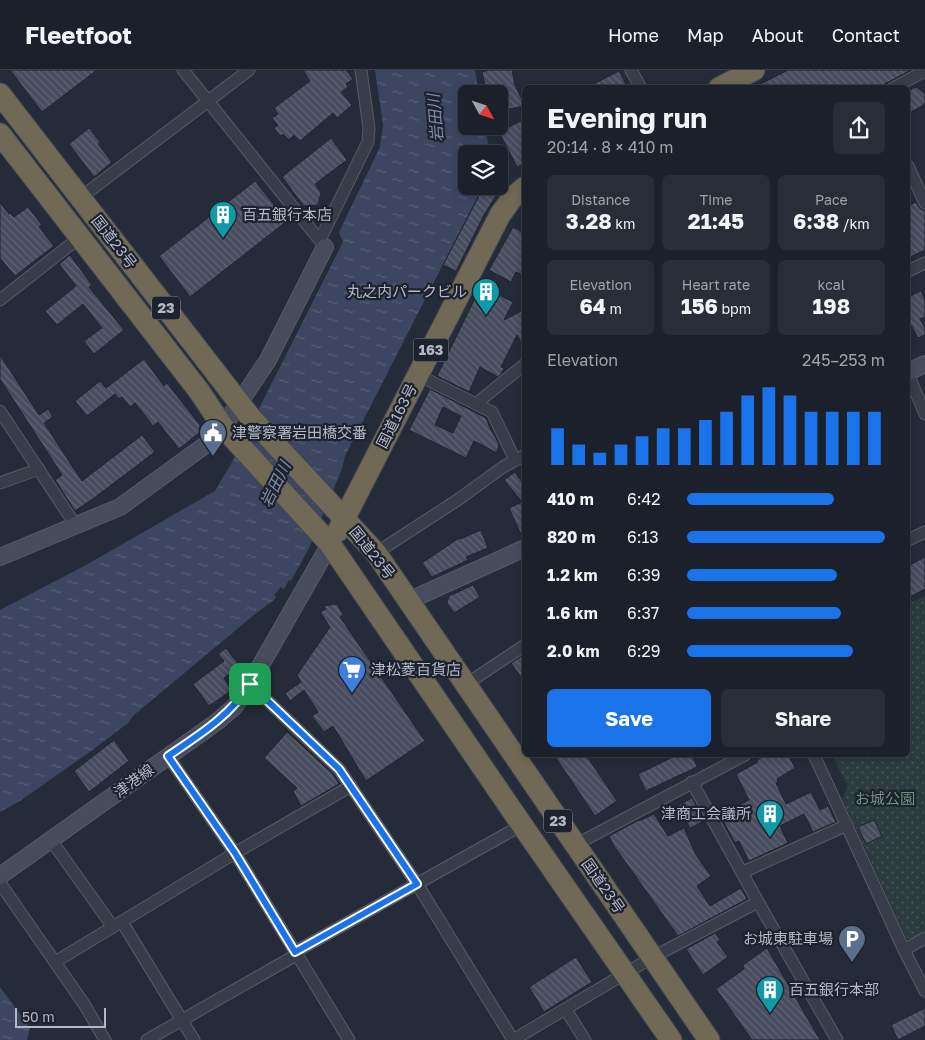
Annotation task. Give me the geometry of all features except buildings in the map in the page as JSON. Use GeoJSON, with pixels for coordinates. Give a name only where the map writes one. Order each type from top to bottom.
{"type":"FeatureCollection","features":[{"type":"Feature","properties":{"kind":"highway"},"geometry":{"type":"LineString","coordinates":[[725,85],[754,70]]}},
{"type":"Feature","properties":{"kind":"highway","name":"国道23号"},"geometry":{"type":"LineString","coordinates":[[0,94],[245,410],[376,553],[709,1040]]}},
{"type":"Feature","properties":{"kind":"highway","name":"国道23号"},"geometry":{"type":"LineString","coordinates":[[0,134],[228,431],[326,539],[671,1040]]}},
{"type":"Feature","properties":{"kind":"highway","name":"国道163号"},"geometry":{"type":"LineString","coordinates":[[326,539],[343,518],[500,215],[512,197],[522,189]]}},
{"type":"Feature","properties":{"kind":"street"},"geometry":{"type":"LineString","coordinates":[[182,70],[322,244]]}},
{"type":"Feature","properties":{"kind":"street"},"geometry":{"type":"LineString","coordinates":[[80,198],[249,70]]}},
{"type":"Feature","properties":{"kind":"street"},"geometry":{"type":"LineString","coordinates":[[0,557],[120,507],[208,443],[228,431],[245,410],[368,142],[369,128],[361,70]]}},
{"type":"Feature","properties":{"kind":"street"},"geometry":{"type":"LineString","coordinates":[[631,70],[639,85]]}},
{"type":"Feature","properties":{"kind":"street"},"geometry":{"type":"LineString","coordinates":[[899,85],[925,71]]}},
{"type":"Feature","properties":{"kind":"street"},"geometry":{"type":"LineString","coordinates":[[910,170],[925,203]]}},
{"type":"Feature","properties":{"kind":"street"},"geometry":{"type":"LineString","coordinates":[[0,300],[80,237]]}},
{"type":"Feature","properties":{"kind":"street"},"geometry":{"type":"LineString","coordinates":[[910,270],[925,263]]}},
{"type":"Feature","properties":{"kind":"street"},"geometry":{"type":"LineString","coordinates":[[910,372],[925,364]]}},
{"type":"Feature","properties":{"kind":"street"},"geometry":{"type":"LineString","coordinates":[[477,403],[522,366]]}},
{"type":"Feature","properties":{"kind":"street"},"geometry":{"type":"LineString","coordinates":[[376,553],[451,505],[503,467],[520,458],[492,412],[418,375]]}},
{"type":"Feature","properties":{"kind":"street"},"geometry":{"type":"LineString","coordinates":[[910,378],[925,414]]}},
{"type":"Feature","properties":{"kind":"street"},"geometry":{"type":"LineString","coordinates":[[0,411],[76,526]]}},
{"type":"Feature","properties":{"kind":"street"},"geometry":{"type":"LineString","coordinates":[[0,483],[38,469]]}},
{"type":"Feature","properties":{"kind":"street"},"geometry":{"type":"LineString","coordinates":[[910,539],[925,532]]}},
{"type":"Feature","properties":{"kind":"street","name":"津港線"},"geometry":{"type":"LineString","coordinates":[[0,876],[218,721],[234,707],[250,684],[326,539]]}},
{"type":"Feature","properties":{"kind":"street"},"geometry":{"type":"LineString","coordinates":[[408,601],[522,549]]}},
{"type":"Feature","properties":{"kind":"street"},"geometry":{"type":"LineString","coordinates":[[465,685],[522,647]]}},
{"type":"Feature","properties":{"kind":"street"},"geometry":{"type":"LineString","coordinates":[[250,684],[339,769],[417,884],[513,1040],[626,975],[653,957],[758,902]]}},
{"type":"Feature","properties":{"kind":"street"},"geometry":{"type":"LineString","coordinates":[[168,756],[235,853],[349,1040]]}},
{"type":"Feature","properties":{"kind":"street"},"geometry":{"type":"LineString","coordinates":[[575,845],[741,757]]}},
{"type":"Feature","properties":{"kind":"street"},"geometry":{"type":"LineString","coordinates":[[815,757],[904,950],[925,991]]}},
{"type":"Feature","properties":{"kind":"street"},"geometry":{"type":"LineString","coordinates":[[692,782],[837,1040]]}},
{"type":"Feature","properties":{"kind":"street"},"geometry":{"type":"LineString","coordinates":[[55,962],[235,853],[351,786]]}},
{"type":"Feature","properties":{"kind":"street"},"geometry":{"type":"LineString","coordinates":[[147,1040],[522,825]]}},
{"type":"Feature","properties":{"kind":"street"},"geometry":{"type":"LineString","coordinates":[[742,872],[847,825]]}},
{"type":"Feature","properties":{"kind":"street"},"geometry":{"type":"LineString","coordinates":[[51,840],[117,924],[194,1040]]}},
{"type":"Feature","properties":{"kind":"street"},"geometry":{"type":"LineString","coordinates":[[0,882],[84,1004],[105,1040]]}},
{"type":"Feature","properties":{"kind":"street"},"geometry":{"type":"LineString","coordinates":[[904,950],[925,938]]}},
{"type":"Feature","properties":{"kind":"street"},"geometry":{"type":"LineString","coordinates":[[566,1010],[585,1040]]}},
{"type":"Feature","properties":{"kind":"green space","name":"お城公園"},"geometry":{"type":"Polygon","coordinates":[[[925,596],[925,932],[911,940],[906,937],[842,799],[848,787],[833,757],[910,757],[910,603],[925,596]]]}},
{"type":"Feature","properties":{"kind":"water","name":"岩田川"},"geometry":{"type":"Polygon","coordinates":[[[375,70],[475,70],[478,85],[458,85],[458,135],[487,135],[488,145],[458,145],[458,195],[478,195],[345,456],[342,469],[309,548],[291,581],[289,580],[284,589],[281,587],[274,595],[276,597],[274,600],[134,715],[128,723],[20,801],[0,812],[0,610],[86,565],[215,491],[232,462],[343,242],[339,232],[380,147],[383,125],[375,70]]]}},
{"type":"Feature","properties":{"kind":"water"},"geometry":{"type":"Polygon","coordinates":[[[0,987],[30,1028],[27,1040],[0,1040],[0,987]]]}},
{"type":"Feature","properties":{"kind":"place","name":"百五銀行本店"},"geometry":{"type":"Point","coordinates":[223,239]}},
{"type":"Feature","properties":{"kind":"place","name":"丸之内パークビル"},"geometry":{"type":"Point","coordinates":[486,316]}},
{"type":"Feature","properties":{"kind":"place","name":"津警察署岩田橋交番"},"geometry":{"type":"Point","coordinates":[213,457]}},
{"type":"Feature","properties":{"kind":"place","name":"津松菱百貨店"},"geometry":{"type":"Point","coordinates":[352,694]}},
{"type":"Feature","properties":{"kind":"place","name":"津商工会議所"},"geometry":{"type":"Point","coordinates":[770,838]}},
{"type":"Feature","properties":{"kind":"place","name":"お城東駐車場"},"geometry":{"type":"Point","coordinates":[852,963]}},
{"type":"Feature","properties":{"kind":"place","name":"百五銀行本部"},"geometry":{"type":"Point","coordinates":[770,1014]}},
{"type":"Feature","properties":{"kind":"route"},"geometry":{"type":"LineString","coordinates":[[250,684],[339,769],[417,884],[295,952],[235,853],[168,756],[218,721],[234,707],[250,684]]}}]}
